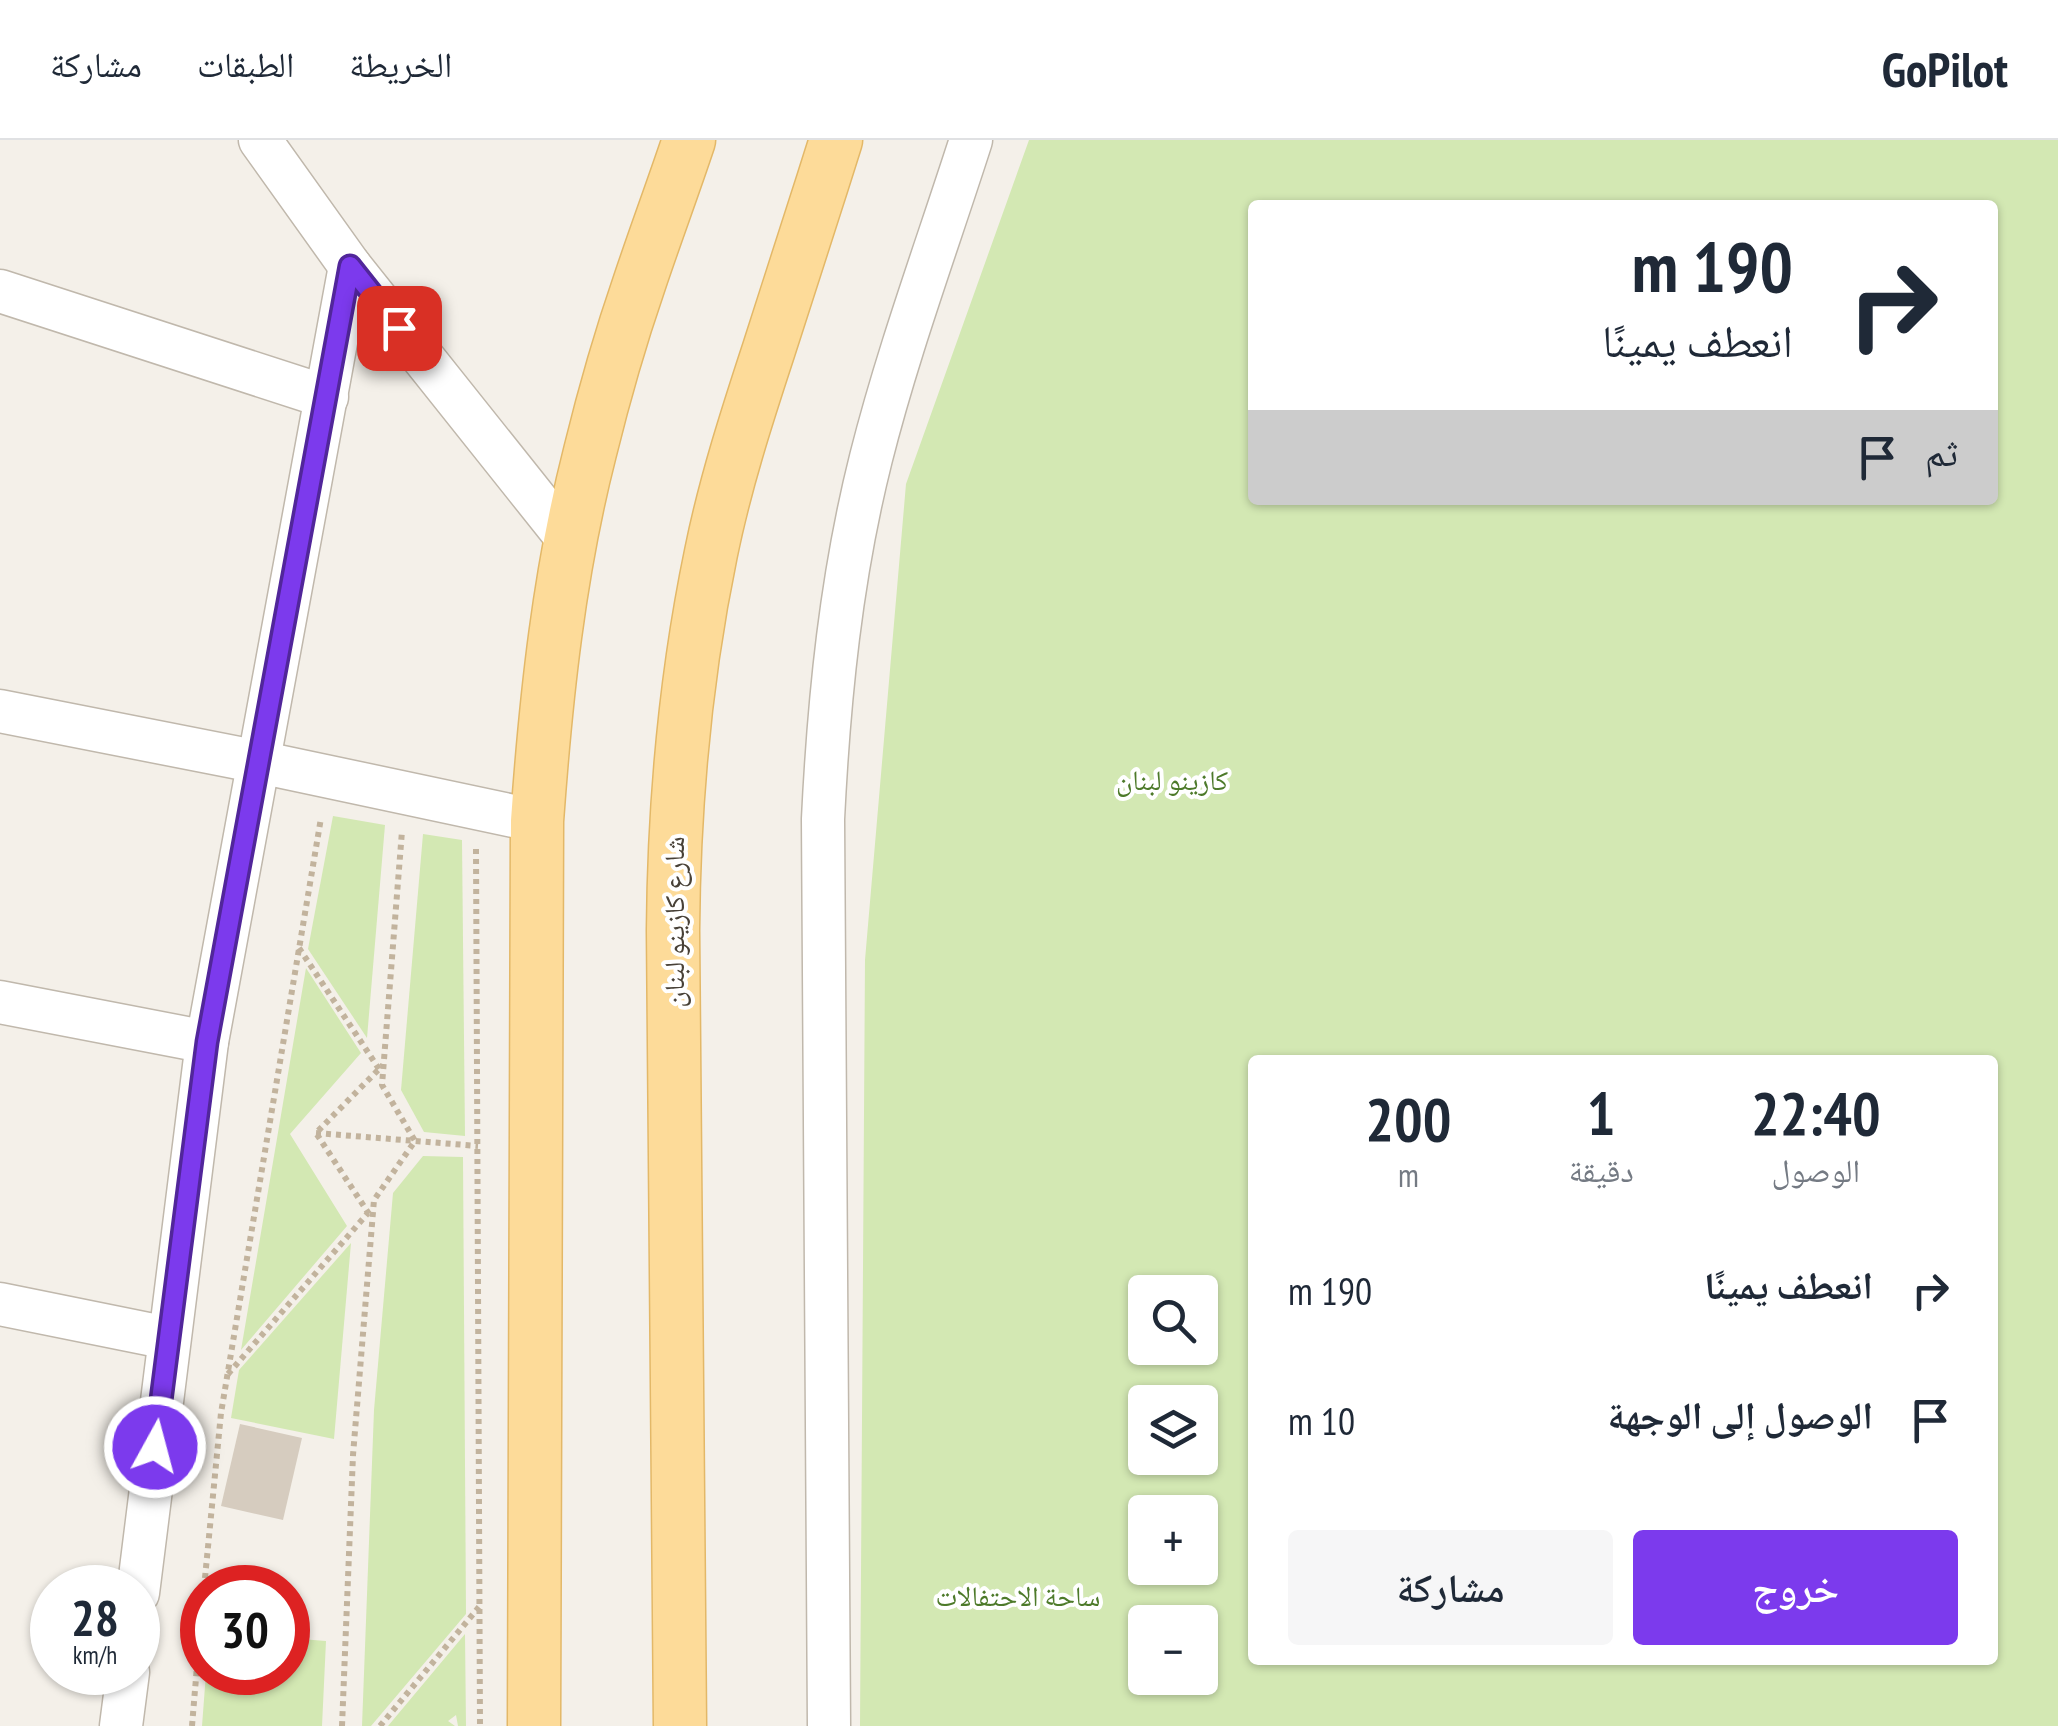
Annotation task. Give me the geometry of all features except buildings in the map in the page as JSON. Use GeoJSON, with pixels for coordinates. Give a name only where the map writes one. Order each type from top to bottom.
{"type":"FeatureCollection","features":[{"type":"Feature","properties":{"kind":"main road"},"geometry":{"type":"LineString","coordinates":[[534,1726],[537,820],[552,653],[589,455],[638,284],[689,140]]}},
{"type":"Feature","properties":{"kind":"main road","name":"شارع كازينو لبنان"},"geometry":{"type":"LineString","coordinates":[[680,1726],[672,930],[681,739],[711,551],[734,458],[836,140]]}},
{"type":"Feature","properties":{"kind":"street"},"geometry":{"type":"LineString","coordinates":[[260,140],[350,266],[570,542]]}},
{"type":"Feature","properties":{"kind":"street"},"geometry":{"type":"LineString","coordinates":[[828,1726],[823,818],[836,638],[870,460],[894,372],[972,140]]}},
{"type":"Feature","properties":{"kind":"street"},"geometry":{"type":"LineString","coordinates":[[141,1565],[207,1042],[350,266]]}},
{"type":"Feature","properties":{"kind":"street"},"geometry":{"type":"LineString","coordinates":[[0,291],[327,397]]}},
{"type":"Feature","properties":{"kind":"street"},"geometry":{"type":"LineString","coordinates":[[0,711],[537,820]]}},
{"type":"Feature","properties":{"kind":"street"},"geometry":{"type":"LineString","coordinates":[[0,1002],[207,1042]]}},
{"type":"Feature","properties":{"kind":"street"},"geometry":{"type":"LineString","coordinates":[[0,1304],[168,1338]]}},
{"type":"Feature","properties":{"kind":"street"},"geometry":{"type":"LineString","coordinates":[[122,1726],[125,1695]]}},
{"type":"Feature","properties":{"kind":"path"},"geometry":{"type":"LineString","coordinates":[[206,1565],[221,1413],[324,803]]}},
{"type":"Feature","properties":{"kind":"path"},"geometry":{"type":"LineString","coordinates":[[404,818],[382,1085],[415,1141]]}},
{"type":"Feature","properties":{"kind":"path"},"geometry":{"type":"LineString","coordinates":[[476,844],[480,1726]]}},
{"type":"Feature","properties":{"kind":"path"},"geometry":{"type":"LineString","coordinates":[[298,947],[382,1067]]}},
{"type":"Feature","properties":{"kind":"path"},"geometry":{"type":"LineString","coordinates":[[316,1134],[382,1067]]}},
{"type":"Feature","properties":{"kind":"path"},"geometry":{"type":"LineString","coordinates":[[316,1134],[478,1146]]}},
{"type":"Feature","properties":{"kind":"path"},"geometry":{"type":"LineString","coordinates":[[316,1134],[370,1216]]}},
{"type":"Feature","properties":{"kind":"path"},"geometry":{"type":"LineString","coordinates":[[342,1726],[353,1455],[370,1216],[374,1200],[415,1141]]}},
{"type":"Feature","properties":{"kind":"path"},"geometry":{"type":"LineString","coordinates":[[227,1375],[370,1216]]}},
{"type":"Feature","properties":{"kind":"path"},"geometry":{"type":"LineString","coordinates":[[380,1726],[480,1606]]}},
{"type":"Feature","properties":{"kind":"path"},"geometry":{"type":"LineString","coordinates":[[192,1726],[195,1695]]}},
{"type":"Feature","properties":{"kind":"green space","name":"كازينو لبنان"},"geometry":{"type":"Polygon","coordinates":[[[1029,140],[2058,140],[2058,1726],[860,1726],[865,960],[906,484],[1029,140]]]}},
{"type":"Feature","properties":{"kind":"green space"},"geometry":{"type":"Polygon","coordinates":[[[333,816],[385,825],[367,1038],[308,949],[333,816]]]}},
{"type":"Feature","properties":{"kind":"green space"},"geometry":{"type":"Polygon","coordinates":[[[423,834],[462,840],[465,1136],[424,1132],[401,1090],[423,834]]]}},
{"type":"Feature","properties":{"kind":"green space"},"geometry":{"type":"Polygon","coordinates":[[[306,968],[361,1053],[290,1134],[347,1226],[241,1350],[306,968]]]}},
{"type":"Feature","properties":{"kind":"green space"},"geometry":{"type":"Polygon","coordinates":[[[423,1156],[463,1157],[466,1614],[371,1726],[362,1726],[374,1410],[393,1193],[423,1156]]]}},
{"type":"Feature","properties":{"kind":"green space"},"geometry":{"type":"Polygon","coordinates":[[[351,1243],[334,1439],[231,1418],[239,1370],[351,1243]]]}},
{"type":"Feature","properties":{"kind":"green space"},"geometry":{"type":"Polygon","coordinates":[[[465,1634],[466,1726],[458,1726],[456,1715],[448,1721],[455,1726],[388,1726],[465,1634]]]}},
{"type":"Feature","properties":{"kind":"green space"},"geometry":{"type":"Polygon","coordinates":[[[310,1640],[326,1641],[322,1726],[202,1726],[204,1695],[310,1695],[310,1640]]]}},
{"type":"Feature","properties":{"kind":"route"},"geometry":{"type":"LineString","coordinates":[[155,1447],[207,1042],[350,266],[399,328]]}},
{"type":"Feature","properties":{"kind":"park label","name":"ساحة الاحتفالات"},"geometry":{"type":"Point","coordinates":[1018,1596]}}]}
